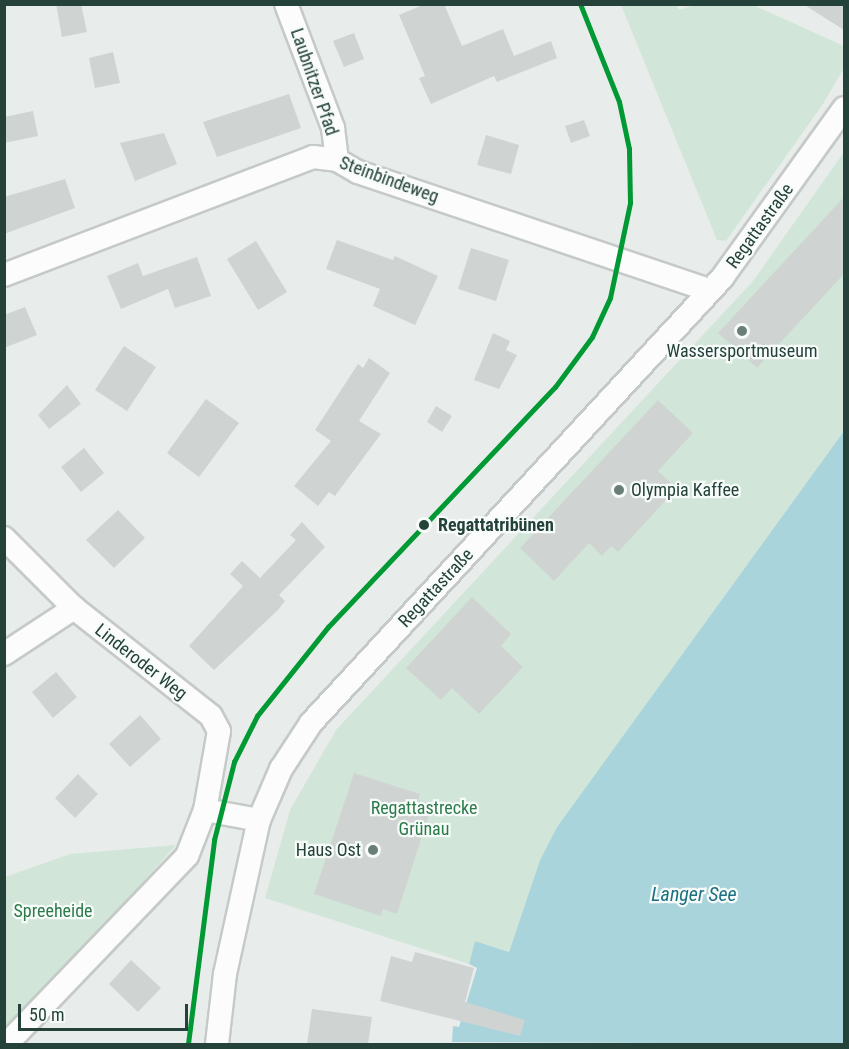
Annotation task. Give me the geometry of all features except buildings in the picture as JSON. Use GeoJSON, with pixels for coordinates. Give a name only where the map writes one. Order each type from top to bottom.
{"type":"FeatureCollection","features":[{"type":"Feature","properties":{"kind":"street","name":"Laubnitzer Pfad"},"geometry":{"type":"LineString","coordinates":[[286,4],[333,128],[337,160]]}},
{"type":"Feature","properties":{"kind":"street","name":"Regattastraße"},"geometry":{"type":"LineString","coordinates":[[217,1044],[225,974],[259,820],[281,769],[311,723],[709,290],[780,202],[844,108]]}},
{"type":"Feature","properties":{"kind":"street","name":"Steinbindeweg"},"geometry":{"type":"LineString","coordinates":[[4,275],[312,157],[337,160],[358,172],[709,290]]}},
{"type":"Feature","properties":{"kind":"street","name":"Linderoder Weg"},"geometry":{"type":"LineString","coordinates":[[4,537],[75,608],[211,716],[219,731],[205,810],[187,856],[8,1044]]}},
{"type":"Feature","properties":{"kind":"street"},"geometry":{"type":"LineString","coordinates":[[4,654],[75,608]]}},
{"type":"Feature","properties":{"kind":"street"},"geometry":{"type":"LineString","coordinates":[[205,810],[259,820]]}},
{"type":"Feature","properties":{"kind":"green space"},"geometry":{"type":"Polygon","coordinates":[[[621,5],[676,5],[679,10],[694,5],[753,5],[844,46],[844,68],[823,104],[726,241],[717,240],[621,5]]]}},
{"type":"Feature","properties":{"kind":"green space","name":"Regattastrecke Grünau"},"geometry":{"type":"Polygon","coordinates":[[[844,152],[844,431],[557,827],[540,860],[509,952],[475,941],[469,964],[265,898],[290,810],[336,730],[753,281],[844,152]]]}},
{"type":"Feature","properties":{"kind":"green space","name":"Spreeheide"},"geometry":{"type":"Polygon","coordinates":[[[176,845],[5,1039],[5,877],[70,854],[176,845]]]}},
{"type":"Feature","properties":{"kind":"water","name":"Langer See"},"geometry":{"type":"Polygon","coordinates":[[[844,431],[844,1044],[452,1042],[453,1026],[459,1027],[477,968],[469,964],[475,941],[509,952],[540,860],[557,827],[844,431]]]}},
{"type":"Feature","properties":{"kind":"transit line"},"geometry":{"type":"LineString","coordinates":[[188,1044],[214,840],[234,762],[257,716],[328,627],[555,387],[592,337],[610,298],[630,203],[629,149],[619,102],[580,4]]}},
{"type":"Feature","properties":{"kind":"place","name":"Wassersportmuseum"},"geometry":{"type":"Point","coordinates":[742,331]}},
{"type":"Feature","properties":{"kind":"place","name":"Olympia Kaffee"},"geometry":{"type":"Point","coordinates":[619,490]}},
{"type":"Feature","properties":{"kind":"place","name":"Regattatribünen"},"geometry":{"type":"Point","coordinates":[424,525]}},
{"type":"Feature","properties":{"kind":"place","name":"Haus Ost"},"geometry":{"type":"Point","coordinates":[373,850]}}]}
